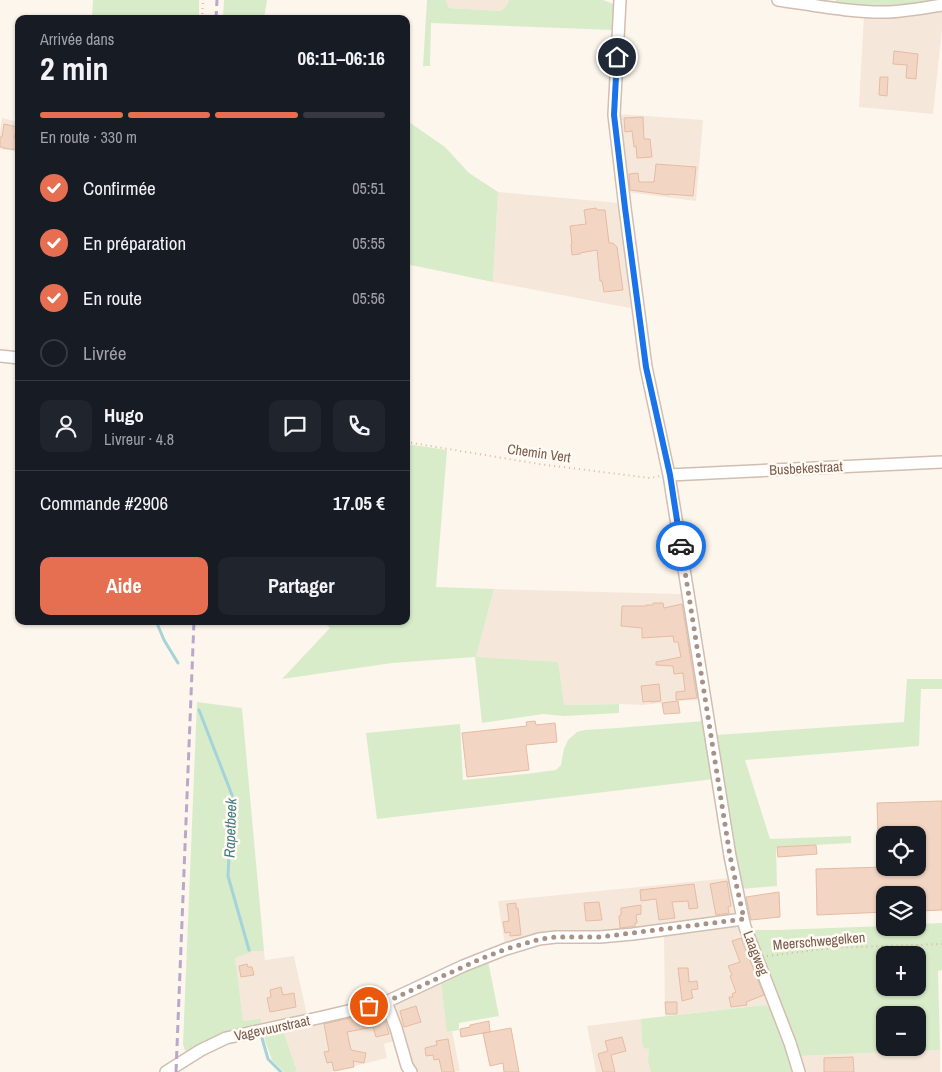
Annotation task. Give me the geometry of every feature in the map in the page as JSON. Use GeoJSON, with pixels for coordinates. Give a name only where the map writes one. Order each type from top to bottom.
{"type":"FeatureCollection","features":[{"type":"Feature","properties":{"kind":"street","name":"Laagweg"},"geometry":{"type":"LineString","coordinates":[[620,0],[614,115],[646,367],[670,475],[730,856],[745,927],[758,957],[799,1072]]}},
{"type":"Feature","properties":{"kind":"street"},"geometry":{"type":"LineString","coordinates":[[778,0],[888,12],[942,5]]}},
{"type":"Feature","properties":{"kind":"street"},"geometry":{"type":"LineString","coordinates":[[0,356],[15,358]]}},
{"type":"Feature","properties":{"kind":"street","name":"Busbekestraat"},"geometry":{"type":"LineString","coordinates":[[670,475],[942,462]]}},
{"type":"Feature","properties":{"kind":"street","name":"Vagevuurstraat"},"geometry":{"type":"LineString","coordinates":[[166,1072],[201,1050],[226,1038],[386,1002],[463,966],[506,949],[540,939],[608,936],[744,919]]}},
{"type":"Feature","properties":{"kind":"street"},"geometry":{"type":"LineString","coordinates":[[386,1002],[411,1072]]}},
{"type":"Feature","properties":{"kind":"street"},"geometry":{"type":"LineString","coordinates":[[185,1072],[186,1059]]}},
{"type":"Feature","properties":{"kind":"path"},"geometry":{"type":"LineString","coordinates":[[202,15],[203,0]]}},
{"type":"Feature","properties":{"kind":"path","name":"Chemin Vert"},"geometry":{"type":"LineString","coordinates":[[410,443],[539,464],[650,478],[670,475]]}},
{"type":"Feature","properties":{"kind":"path","name":"Meerschwegelken"},"geometry":{"type":"LineString","coordinates":[[758,957],[831,948],[942,944]]}},
{"type":"Feature","properties":{"kind":"shaded area"},"geometry":{"type":"Polygon","coordinates":[[[446,0],[509,0],[501,11],[449,8],[446,0]]]}},
{"type":"Feature","properties":{"kind":"shaded area"},"geometry":{"type":"Polygon","coordinates":[[[942,8],[942,30],[933,114],[859,107],[864,15],[942,8]]]}},
{"type":"Feature","properties":{"kind":"shaded area"},"geometry":{"type":"Polygon","coordinates":[[[618,114],[703,120],[696,201],[626,192],[618,114]]]}},
{"type":"Feature","properties":{"kind":"shaded area"},"geometry":{"type":"Polygon","coordinates":[[[2,118],[15,121],[15,151],[0,149],[2,118]]]}},
{"type":"Feature","properties":{"kind":"shaded area"},"geometry":{"type":"Polygon","coordinates":[[[498,192],[620,203],[635,309],[493,282],[498,192]]]}},
{"type":"Feature","properties":{"kind":"shaded area"},"geometry":{"type":"Polygon","coordinates":[[[494,589],[685,593],[702,700],[643,705],[564,705],[476,657],[494,589]]]}},
{"type":"Feature","properties":{"kind":"shaded area"},"geometry":{"type":"Polygon","coordinates":[[[730,878],[735,918],[505,946],[498,901],[730,878]]]}},
{"type":"Feature","properties":{"kind":"shaded area"},"geometry":{"type":"Polygon","coordinates":[[[733,925],[741,926],[773,1008],[764,1005],[665,1016],[664,933],[733,925]]]}},
{"type":"Feature","properties":{"kind":"shaded area"},"geometry":{"type":"Polygon","coordinates":[[[254,951],[264,951],[265,960],[294,956],[307,1015],[261,1025],[243,1021],[234,958],[254,951]]]}},
{"type":"Feature","properties":{"kind":"shaded area"},"geometry":{"type":"Polygon","coordinates":[[[441,982],[448,1032],[452,1031],[460,1071],[418,1072],[411,1062],[393,1004],[441,982]]]}},
{"type":"Feature","properties":{"kind":"shaded area"},"geometry":{"type":"Polygon","coordinates":[[[380,1009],[391,1023],[394,1041],[384,1044],[387,1058],[330,1072],[294,1072],[297,1071],[283,1030],[380,1009]]]}},
{"type":"Feature","properties":{"kind":"shaded area"},"geometry":{"type":"Polygon","coordinates":[[[641,1019],[642,1044],[649,1049],[648,1062],[651,1072],[596,1072],[587,1026],[641,1019]]]}},
{"type":"Feature","properties":{"kind":"shaded area"},"geometry":{"type":"Polygon","coordinates":[[[940,1050],[940,1072],[805,1072],[801,1056],[876,1053],[876,1056],[926,1056],[926,1051],[940,1050]]]}},
{"type":"Feature","properties":{"kind":"green space"},"geometry":{"type":"Polygon","coordinates":[[[93,0],[199,0],[199,15],[92,15],[93,0]]]}},
{"type":"Feature","properties":{"kind":"green space"},"geometry":{"type":"Polygon","coordinates":[[[224,0],[267,0],[265,15],[223,15],[224,0]]]}},
{"type":"Feature","properties":{"kind":"green space"},"geometry":{"type":"Polygon","coordinates":[[[427,0],[446,0],[449,8],[501,11],[509,0],[603,0],[616,5],[614,30],[431,23],[430,66],[423,66],[427,0]]]}},
{"type":"Feature","properties":{"kind":"green space"},"geometry":{"type":"Polygon","coordinates":[[[836,0],[942,0],[890,8],[835,4],[836,0]]]}},
{"type":"Feature","properties":{"kind":"green space"},"geometry":{"type":"Polygon","coordinates":[[[410,123],[445,147],[469,173],[498,192],[493,282],[410,265],[410,123]]]}},
{"type":"Feature","properties":{"kind":"green space"},"geometry":{"type":"Polygon","coordinates":[[[410,445],[447,450],[436,587],[494,589],[476,657],[558,662],[564,705],[619,704],[619,713],[564,716],[543,714],[482,723],[475,657],[392,663],[282,679],[330,628],[327,625],[410,625],[410,445]]]}},
{"type":"Feature","properties":{"kind":"green space"},"geometry":{"type":"Polygon","coordinates":[[[907,679],[942,679],[942,689],[921,689],[919,746],[745,760],[770,839],[851,836],[851,843],[776,847],[777,886],[741,889],[716,735],[904,722],[907,679]]]}},
{"type":"Feature","properties":{"kind":"green space"},"geometry":{"type":"Polygon","coordinates":[[[197,702],[242,708],[264,951],[254,951],[235,958],[243,1021],[261,1019],[261,1025],[221,1035],[185,1051],[183,1044],[197,702]]]}},
{"type":"Feature","properties":{"kind":"green space"},"geometry":{"type":"Polygon","coordinates":[[[704,721],[714,779],[377,819],[366,733],[460,724],[463,780],[556,770],[561,765],[568,740],[577,732],[585,730],[704,721]]]}},
{"type":"Feature","properties":{"kind":"green space"},"geometry":{"type":"Polygon","coordinates":[[[942,923],[942,970],[938,971],[940,1050],[926,1051],[926,1006],[876,1006],[876,1053],[801,1056],[751,930],[876,926],[876,936],[926,936],[926,924],[942,923]]]}},
{"type":"Feature","properties":{"kind":"green space"},"geometry":{"type":"Polygon","coordinates":[[[488,961],[499,1016],[459,1023],[459,1030],[447,1032],[441,982],[488,961]]]}},
{"type":"Feature","properties":{"kind":"green space"},"geometry":{"type":"Polygon","coordinates":[[[764,1005],[773,1008],[793,1072],[651,1072],[648,1062],[649,1049],[644,1048],[642,1044],[641,1019],[764,1005]]]}},
{"type":"Feature","properties":{"kind":"green space"},"geometry":{"type":"Polygon","coordinates":[[[283,1030],[297,1071],[294,1072],[284,1072],[272,1060],[263,1035],[283,1030]]]}},
{"type":"Feature","properties":{"kind":"building"},"geometry":{"type":"Polygon","coordinates":[[[894,51],[918,54],[916,79],[906,78],[907,65],[893,64],[894,51]]]}},
{"type":"Feature","properties":{"kind":"building"},"geometry":{"type":"Polygon","coordinates":[[[880,77],[888,77],[887,96],[879,95],[880,77]]]}},
{"type":"Feature","properties":{"kind":"building"},"geometry":{"type":"Polygon","coordinates":[[[643,117],[644,139],[650,139],[652,157],[637,158],[632,131],[625,132],[624,118],[643,117]]]}},
{"type":"Feature","properties":{"kind":"building"},"geometry":{"type":"Polygon","coordinates":[[[4,124],[15,127],[15,150],[0,147],[0,137],[2,137],[4,124]]]}},
{"type":"Feature","properties":{"kind":"building"},"geometry":{"type":"Polygon","coordinates":[[[656,164],[696,167],[693,196],[630,190],[629,174],[638,173],[639,182],[654,182],[656,164]]]}},
{"type":"Feature","properties":{"kind":"building"},"geometry":{"type":"Polygon","coordinates":[[[596,208],[597,210],[605,210],[609,243],[613,243],[617,247],[623,290],[604,292],[602,281],[600,281],[597,250],[572,255],[570,226],[586,224],[584,210],[596,208]]]}},
{"type":"Feature","properties":{"kind":"building"},"geometry":{"type":"Polygon","coordinates":[[[653,603],[663,603],[664,608],[682,604],[697,698],[676,700],[676,692],[685,691],[683,673],[674,674],[673,666],[656,665],[656,662],[681,657],[678,642],[674,642],[673,636],[642,638],[642,628],[621,626],[622,606],[646,606],[653,605],[653,603]]]}},
{"type":"Feature","properties":{"kind":"building"},"geometry":{"type":"Polygon","coordinates":[[[659,684],[661,701],[643,702],[641,686],[659,684]]]}},
{"type":"Feature","properties":{"kind":"building"},"geometry":{"type":"Polygon","coordinates":[[[678,701],[680,713],[664,714],[662,703],[678,701]]]}},
{"type":"Feature","properties":{"kind":"building"},"geometry":{"type":"Polygon","coordinates":[[[535,721],[536,725],[555,723],[557,742],[526,745],[529,770],[467,777],[462,733],[527,726],[526,722],[535,721]]]}},
{"type":"Feature","properties":{"kind":"building"},"geometry":{"type":"Polygon","coordinates":[[[942,801],[942,910],[926,911],[926,886],[876,886],[876,912],[817,915],[816,869],[876,867],[876,876],[926,876],[926,826],[878,826],[877,803],[942,801]]]}},
{"type":"Feature","properties":{"kind":"building"},"geometry":{"type":"Polygon","coordinates":[[[816,845],[817,854],[778,857],[777,847],[816,845]]]}},
{"type":"Feature","properties":{"kind":"building"},"geometry":{"type":"Polygon","coordinates":[[[727,881],[731,906],[728,907],[729,913],[716,915],[710,884],[727,881]]]}},
{"type":"Feature","properties":{"kind":"building"},"geometry":{"type":"Polygon","coordinates":[[[694,884],[698,908],[689,909],[688,901],[672,902],[675,918],[659,920],[656,899],[641,901],[640,890],[694,884]]]}},
{"type":"Feature","properties":{"kind":"building"},"geometry":{"type":"Polygon","coordinates":[[[779,892],[780,917],[751,920],[746,897],[779,892]]]}},
{"type":"Feature","properties":{"kind":"building"},"geometry":{"type":"Polygon","coordinates":[[[599,902],[602,920],[586,921],[584,903],[599,902]]]}},
{"type":"Feature","properties":{"kind":"building"},"geometry":{"type":"Polygon","coordinates":[[[516,903],[521,935],[510,936],[510,932],[505,933],[503,922],[509,921],[507,904],[516,903]]]}},
{"type":"Feature","properties":{"kind":"building"},"geometry":{"type":"Polygon","coordinates":[[[641,905],[641,914],[636,915],[637,923],[635,923],[635,926],[620,928],[619,916],[621,915],[621,908],[641,905]]]}},
{"type":"Feature","properties":{"kind":"building"},"geometry":{"type":"Polygon","coordinates":[[[741,938],[764,995],[746,1002],[747,1005],[731,1007],[729,997],[733,997],[732,994],[736,992],[728,966],[740,962],[732,941],[741,938]]]}},
{"type":"Feature","properties":{"kind":"building"},"geometry":{"type":"Polygon","coordinates":[[[247,964],[248,967],[252,967],[254,975],[241,977],[239,966],[247,964]]]}},
{"type":"Feature","properties":{"kind":"building"},"geometry":{"type":"Polygon","coordinates":[[[678,968],[688,968],[689,982],[697,981],[698,989],[691,990],[693,998],[682,1001],[678,968]]]}},
{"type":"Feature","properties":{"kind":"building"},"geometry":{"type":"Polygon","coordinates":[[[281,987],[283,995],[294,993],[296,1007],[270,1012],[267,998],[271,997],[270,990],[281,987]]]}},
{"type":"Feature","properties":{"kind":"building"},"geometry":{"type":"Polygon","coordinates":[[[665,1002],[677,1002],[677,1014],[666,1014],[665,1002]]]}},
{"type":"Feature","properties":{"kind":"building"},"geometry":{"type":"Polygon","coordinates":[[[416,1006],[421,1022],[404,1027],[400,1011],[416,1006]]]}},
{"type":"Feature","properties":{"kind":"building"},"geometry":{"type":"Polygon","coordinates":[[[372,1013],[374,1024],[385,1021],[389,1034],[376,1037],[373,1027],[347,1032],[351,1050],[366,1053],[364,1063],[353,1061],[354,1067],[334,1071],[332,1062],[327,1063],[324,1052],[329,1051],[324,1024],[372,1013]]]}},
{"type":"Feature","properties":{"kind":"building"},"geometry":{"type":"Polygon","coordinates":[[[489,1021],[490,1032],[461,1037],[460,1029],[489,1021]]]}},
{"type":"Feature","properties":{"kind":"building"},"geometry":{"type":"Polygon","coordinates":[[[511,1028],[519,1072],[504,1072],[503,1063],[490,1066],[483,1033],[511,1028]]]}},
{"type":"Feature","properties":{"kind":"building"},"geometry":{"type":"Polygon","coordinates":[[[622,1037],[626,1051],[611,1055],[615,1072],[603,1072],[598,1054],[608,1051],[605,1041],[622,1037]]]}},
{"type":"Feature","properties":{"kind":"building"},"geometry":{"type":"Polygon","coordinates":[[[448,1039],[454,1072],[442,1072],[439,1059],[434,1060],[433,1055],[426,1056],[425,1048],[437,1045],[436,1041],[448,1039]]]}},
{"type":"Feature","properties":{"kind":"building"},"geometry":{"type":"Polygon","coordinates":[[[853,1057],[854,1072],[824,1072],[824,1058],[853,1057]]]}},
{"type":"Feature","properties":{"kind":"waterway","name":"Rapetbeek"},"geometry":{"type":"LineString","coordinates":[[158,625],[164,640],[178,663]]}},
{"type":"Feature","properties":{"kind":"waterway","name":"Rapetbeek"},"geometry":{"type":"LineString","coordinates":[[199,710],[232,795],[228,876],[249,950]]}},
{"type":"Feature","properties":{"kind":"waterway","name":"Rapetbeek"},"geometry":{"type":"LineString","coordinates":[[262,1038],[268,1059],[281,1072]]}},
{"type":"Feature","properties":{"kind":"railway"},"geometry":{"type":"LineString","coordinates":[[216,15],[217,0]]}},
{"type":"Feature","properties":{"kind":"railway"},"geometry":{"type":"LineString","coordinates":[[176,1072],[194,625]]}},
{"type":"Feature","properties":{"kind":"way so far"},"geometry":{"type":"LineString","coordinates":[[369,1006],[386,1002],[463,966],[506,949],[540,939],[633,934],[744,919],[730,856],[681,546]]}},
{"type":"Feature","properties":{"kind":"route"},"geometry":{"type":"LineString","coordinates":[[617,57],[614,115],[625,208],[646,367],[670,475],[681,546]]}}]}
